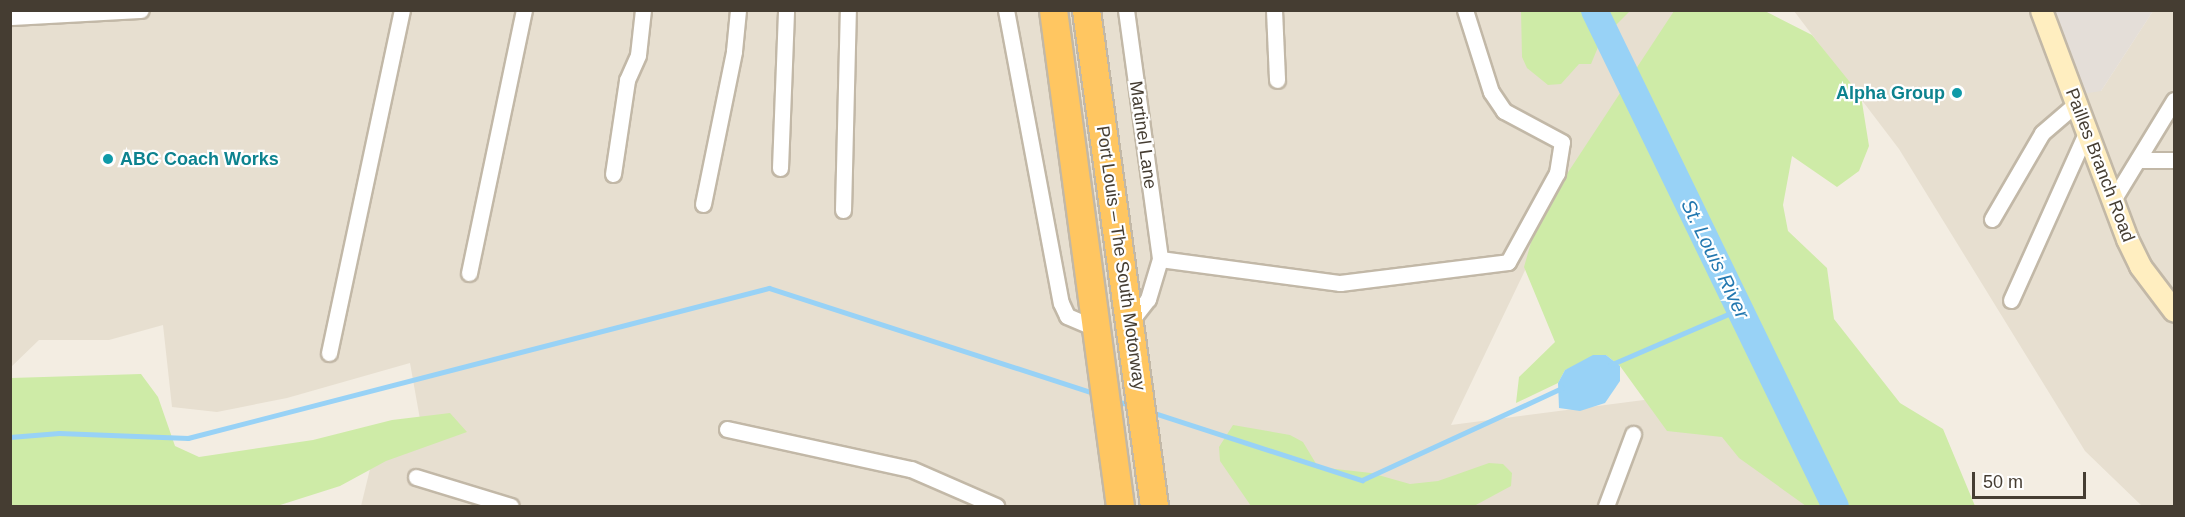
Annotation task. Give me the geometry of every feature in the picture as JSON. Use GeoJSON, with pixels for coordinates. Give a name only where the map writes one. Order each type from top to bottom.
{"type":"FeatureCollection","features":[{"type":"Feature","properties":{"kind":"highway","name":"Port Louis – The South Motorway"},"geometry":{"type":"LineString","coordinates":[[1053,10],[1120,507]]}},
{"type":"Feature","properties":{"kind":"highway","name":"Port Louis – The South Motorway"},"geometry":{"type":"LineString","coordinates":[[1086,10],[1154,507]]}},
{"type":"Feature","properties":{"kind":"main road","name":"Pailles Branch Road"},"geometry":{"type":"LineString","coordinates":[[2042,10],[2076,104],[2140,266],[2175,311]]}},
{"type":"Feature","properties":{"kind":"street"},"geometry":{"type":"LineString","coordinates":[[10,17],[141,10]]}},
{"type":"Feature","properties":{"kind":"street"},"geometry":{"type":"LineString","coordinates":[[329,353],[402,10]]}},
{"type":"Feature","properties":{"kind":"street"},"geometry":{"type":"LineString","coordinates":[[469,273],[524,10]]}},
{"type":"Feature","properties":{"kind":"street"},"geometry":{"type":"LineString","coordinates":[[613,174],[627,80],[638,56],[643,10]]}},
{"type":"Feature","properties":{"kind":"street"},"geometry":{"type":"LineString","coordinates":[[703,204],[734,51],[738,10]]}},
{"type":"Feature","properties":{"kind":"street"},"geometry":{"type":"LineString","coordinates":[[780,168],[786,10]]}},
{"type":"Feature","properties":{"kind":"street"},"geometry":{"type":"LineString","coordinates":[[843,210],[848,10]]}},
{"type":"Feature","properties":{"kind":"street"},"geometry":{"type":"LineString","coordinates":[[1006,10],[1061,303],[1067,316],[1095,328]]}},
{"type":"Feature","properties":{"kind":"street"},"geometry":{"type":"LineString","coordinates":[[1047,10],[1058,49]]}},
{"type":"Feature","properties":{"kind":"street","name":"Martinel Lane"},"geometry":{"type":"LineString","coordinates":[[1126,10],[1160,259]]}},
{"type":"Feature","properties":{"kind":"street"},"geometry":{"type":"LineString","coordinates":[[1274,10],[1277,80]]}},
{"type":"Feature","properties":{"kind":"street"},"geometry":{"type":"LineString","coordinates":[[1129,322],[1148,299],[1160,259],[1340,283],[1508,262],[1557,173],[1562,142],[1504,111],[1491,92],[1465,10]]}},
{"type":"Feature","properties":{"kind":"street"},"geometry":{"type":"LineString","coordinates":[[2113,200],[2175,100]]}},
{"type":"Feature","properties":{"kind":"street"},"geometry":{"type":"LineString","coordinates":[[1992,219],[2016,171],[2042,133],[2076,104]]}},
{"type":"Feature","properties":{"kind":"street"},"geometry":{"type":"LineString","coordinates":[[2011,300],[2087,131]]}},
{"type":"Feature","properties":{"kind":"street"},"geometry":{"type":"LineString","coordinates":[[2138,160],[2175,160]]}},
{"type":"Feature","properties":{"kind":"street"},"geometry":{"type":"LineString","coordinates":[[727,429],[910,469],[996,507]]}},
{"type":"Feature","properties":{"kind":"street"},"geometry":{"type":"LineString","coordinates":[[1606,507],[1633,434]]}},
{"type":"Feature","properties":{"kind":"street"},"geometry":{"type":"LineString","coordinates":[[416,477],[511,507]]}},
{"type":"Feature","properties":{"kind":"shaded area"},"geometry":{"type":"Polygon","coordinates":[[[10,11],[1687,11],[1539,241],[1451,425],[1667,397],[1850,506],[361,506],[378,436],[421,425],[410,363],[287,398],[217,412],[172,407],[163,325],[109,340],[39,340],[11,367],[10,11]]]}},
{"type":"Feature","properties":{"kind":"shaded area"},"geometry":{"type":"Polygon","coordinates":[[[1794,11],[2050,11],[2101,91],[2153,11],[2174,11],[2174,506],[2142,506],[2085,451],[1899,149],[1794,11]]]}},
{"type":"Feature","properties":{"kind":"shaded area"},"geometry":{"type":"Polygon","coordinates":[[[2050,11],[2153,11],[2101,91],[2082,94],[2050,11]]]}},
{"type":"Feature","properties":{"kind":"green space"},"geometry":{"type":"Polygon","coordinates":[[[1521,10],[1630,11],[1601,40],[1591,64],[1579,64],[1561,84],[1548,85],[1527,68],[1522,57],[1521,10]]]}},
{"type":"Feature","properties":{"kind":"green space"},"geometry":{"type":"Polygon","coordinates":[[[1674,11],[1765,11],[1812,35],[1861,96],[1869,146],[1859,171],[1837,187],[1792,156],[1783,205],[1788,231],[1827,268],[1834,319],[1900,403],[1943,429],[1975,506],[1806,506],[1739,458],[1722,437],[1667,431],[1620,366],[1606,355],[1565,370],[1558,383],[1516,403],[1519,377],[1555,342],[1524,267],[1538,218],[1674,11]]]}},
{"type":"Feature","properties":{"kind":"green space"},"geometry":{"type":"Polygon","coordinates":[[[141,374],[158,397],[175,446],[199,457],[313,440],[392,420],[450,413],[467,432],[386,461],[340,486],[277,506],[11,506],[11,378],[141,374]]]}},
{"type":"Feature","properties":{"kind":"green space"},"geometry":{"type":"Polygon","coordinates":[[[1233,425],[1290,435],[1303,442],[1318,467],[1371,473],[1410,484],[1438,481],[1489,463],[1503,464],[1512,473],[1511,486],[1474,506],[1251,506],[1220,461],[1219,447],[1233,425]]]}},
{"type":"Feature","properties":{"kind":"water"},"geometry":{"type":"Polygon","coordinates":[[[1593,355],[1606,355],[1620,366],[1620,381],[1605,403],[1580,411],[1559,408],[1558,383],[1565,370],[1593,355]]]}},
{"type":"Feature","properties":{"kind":"waterway","name":"St. Louis River"},"geometry":{"type":"LineString","coordinates":[[1594,10],[1835,506]]}},
{"type":"Feature","properties":{"kind":"waterway"},"geometry":{"type":"LineString","coordinates":[[10,437],[59,433],[188,438],[769,288],[1095,393]]}},
{"type":"Feature","properties":{"kind":"waterway"},"geometry":{"type":"LineString","coordinates":[[1610,365],[1740,309]]}},
{"type":"Feature","properties":{"kind":"waterway"},"geometry":{"type":"LineString","coordinates":[[1151,412],[1362,480],[1562,388]]}},
{"type":"Feature","properties":{"kind":"waterway"},"geometry":{"type":"LineString","coordinates":[[1114,400],[1132,406]]}},
{"type":"Feature","properties":{"kind":"place","name":"Alpha Group"},"geometry":{"type":"Point","coordinates":[1957,93]}},
{"type":"Feature","properties":{"kind":"place","name":"ABC Coach Works"},"geometry":{"type":"Point","coordinates":[108,159]}}]}
